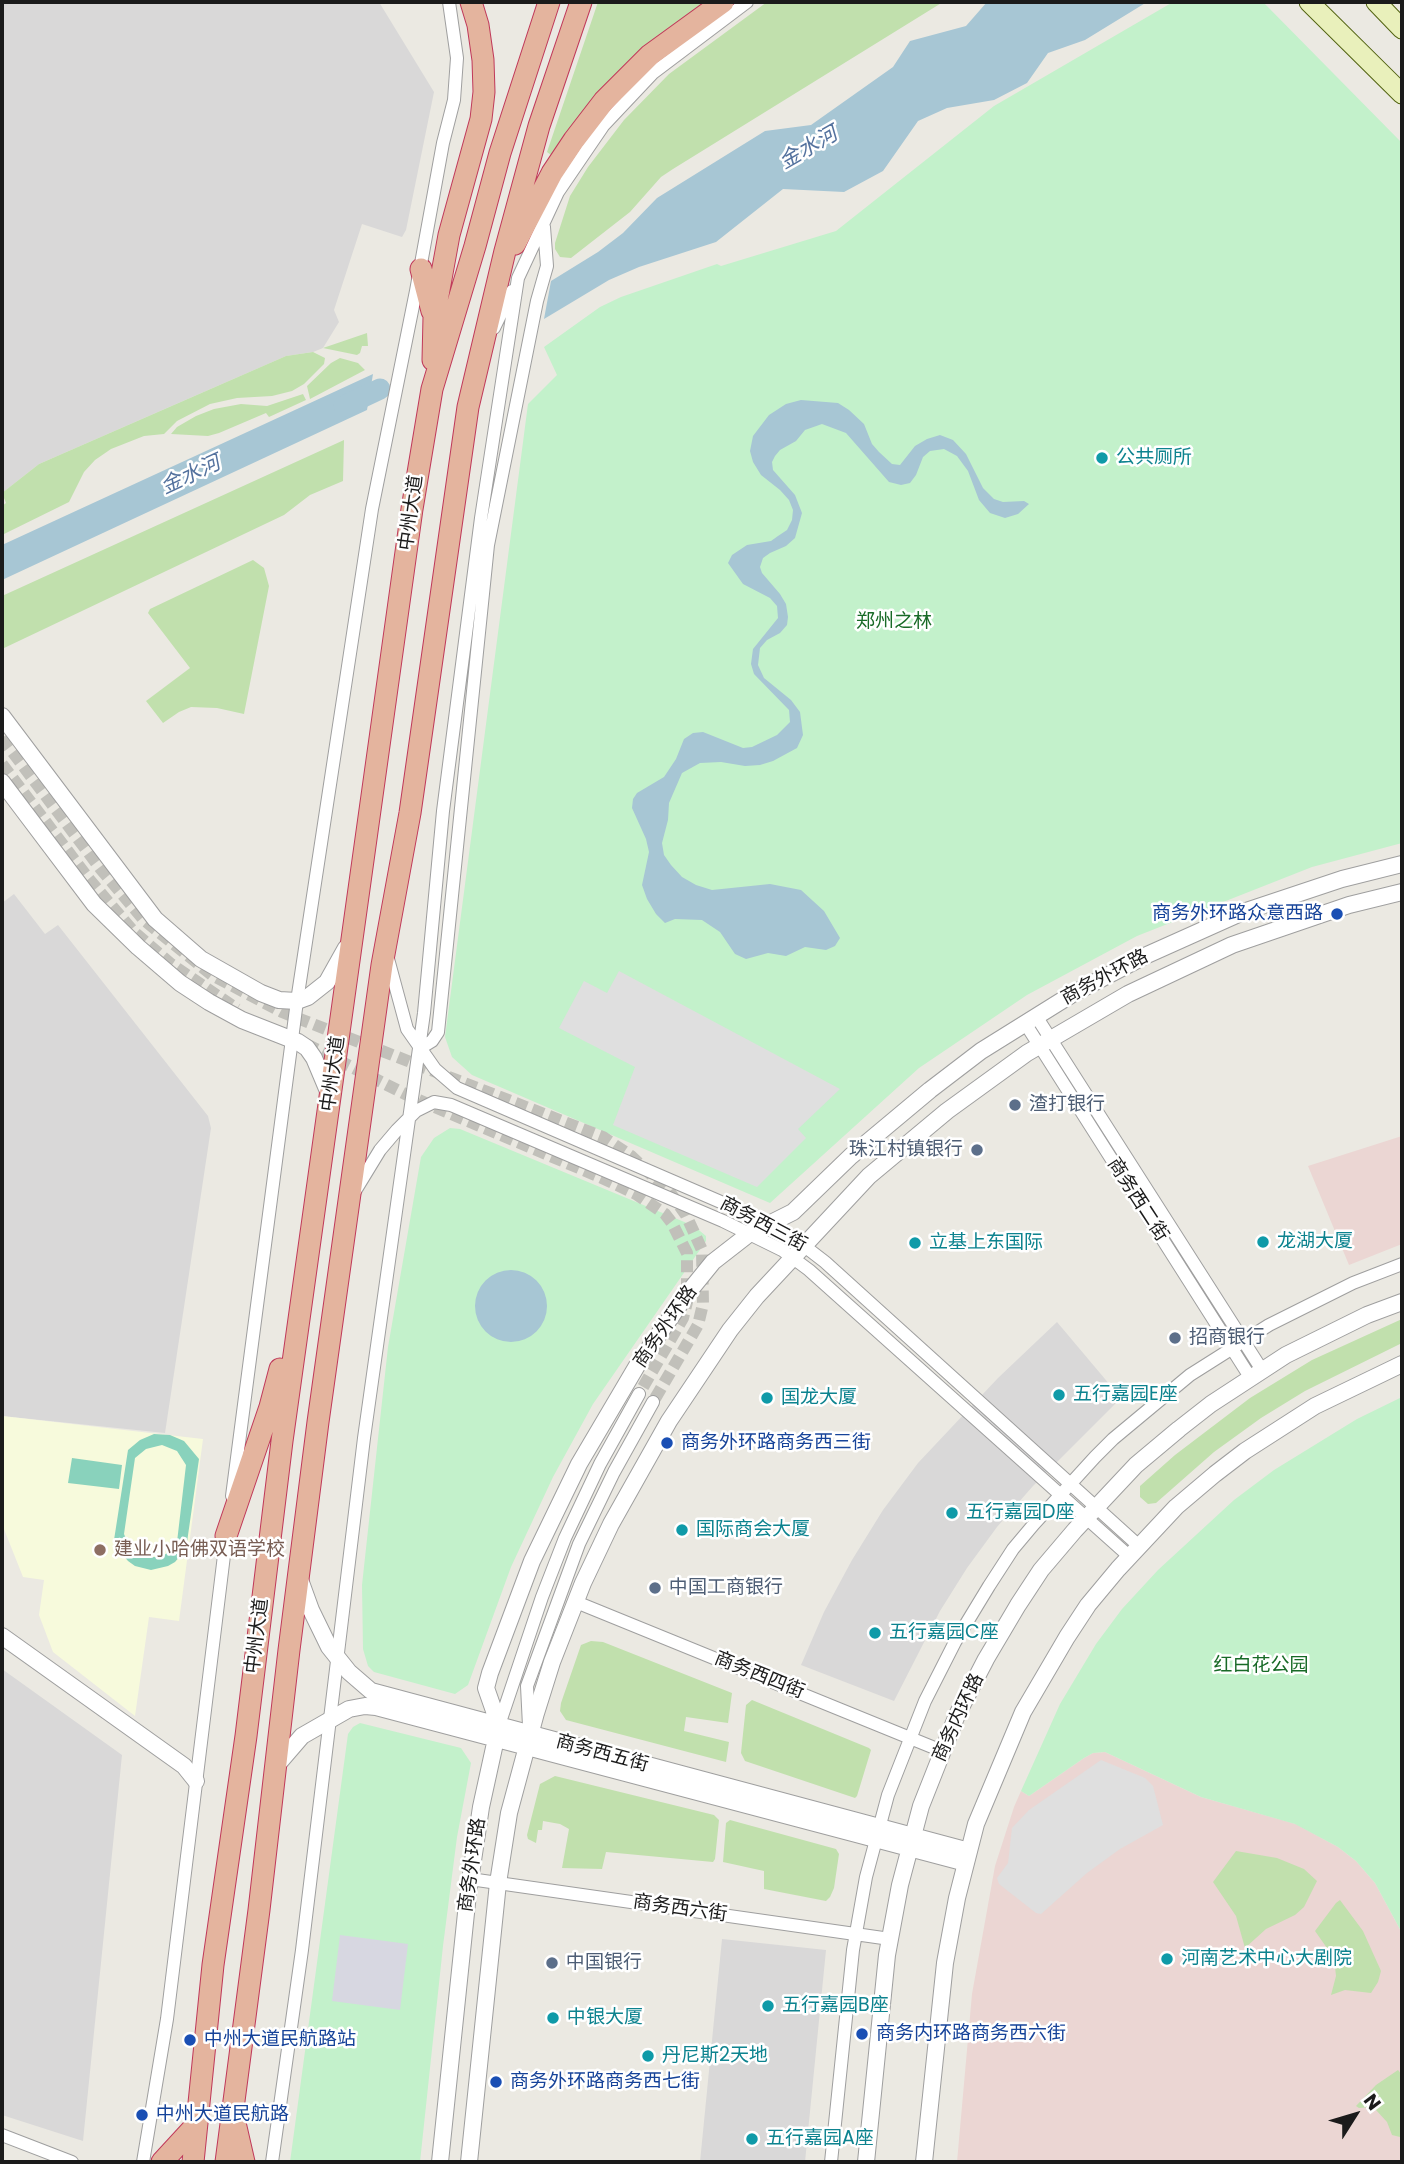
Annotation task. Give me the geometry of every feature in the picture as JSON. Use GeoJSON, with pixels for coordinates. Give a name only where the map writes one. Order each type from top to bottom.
{"type":"FeatureCollection","features":[{"type":"Feature","properties":{"kind":"highway"},"geometry":{"type":"LineString","coordinates":[[432,389],[434,317],[449,234],[481,119],[484,92],[478,25],[471,2]]}},
{"type":"Feature","properties":{"kind":"highway","name":"中州大道"},"geometry":{"type":"LineString","coordinates":[[193,2162],[213,1965],[246,1736],[280,1454],[412,509],[432,389],[500,153],[549,2]]}},
{"type":"Feature","properties":{"kind":"highway","name":"中州大道"},"geometry":{"type":"LineString","coordinates":[[226,2162],[348,1204],[385,950],[410,813],[468,407],[479,360],[511,279],[539,125],[581,2]]}},
{"type":"Feature","properties":{"kind":"highway"},"geometry":{"type":"LineString","coordinates":[[511,279],[552,173],[587,122],[619,84],[649,55],[723,2]]}},
{"type":"Feature","properties":{"kind":"highway"},"geometry":{"type":"LineString","coordinates":[[421,269],[434,317]]}},
{"type":"Feature","properties":{"kind":"highway"},"geometry":{"type":"LineString","coordinates":[[226,1536],[270,1407],[303,1282]]}},
{"type":"Feature","properties":{"kind":"highway"},"geometry":{"type":"LineString","coordinates":[[233,2111],[244,2162]]}},
{"type":"Feature","properties":{"kind":"highway"},"geometry":{"type":"LineString","coordinates":[[162,2162],[197,2124]]}},
{"type":"Feature","properties":{"kind":"main road"},"geometry":{"type":"LineString","coordinates":[[1309,2],[1402,94]]}},
{"type":"Feature","properties":{"kind":"main road"},"geometry":{"type":"LineString","coordinates":[[1376,2],[1402,29]]}},
{"type":"Feature","properties":{"kind":"street"},"geometry":{"type":"LineString","coordinates":[[143,2162],[167,2020],[226,1536],[297,1001],[372,509],[421,269],[443,143],[454,100],[457,58],[449,2]]}},
{"type":"Feature","properties":{"kind":"street"},"geometry":{"type":"LineString","coordinates":[[272,2162],[364,1438],[419,1049],[447,785],[504,360],[511,279],[544,225],[558,192],[617,109],[653,73],[747,2]]}},
{"type":"Feature","properties":{"kind":"street"},"geometry":{"type":"LineString","coordinates":[[419,1049],[432,1041],[438,1032],[488,545],[537,301],[547,266],[544,225]]}},
{"type":"Feature","properties":{"kind":"street"},"geometry":{"type":"LineString","coordinates":[[2,716],[155,919],[201,959],[229,978],[279,1000],[297,1001],[308,997],[327,982],[353,936]]}},
{"type":"Feature","properties":{"kind":"street"},"geometry":{"type":"LineString","coordinates":[[2,782],[94,904],[138,947],[180,983],[209,1002],[307,1048],[330,1097]]}},
{"type":"Feature","properties":{"kind":"street","name":"商务外环路"},"geometry":{"type":"LineString","coordinates":[[440,2162],[470,1879],[481,1807],[498,1731],[486,1688],[489,1673],[531,1561],[561,1499],[621,1392],[687,1294],[713,1262],[748,1234],[793,1212],[881,1129],[981,1051],[1030,1019],[1115,970],[1222,920],[1342,879],[1402,864]]}},
{"type":"Feature","properties":{"kind":"street","name":"商务外环路"},"geometry":{"type":"LineString","coordinates":[[469,2162],[498,1883],[509,1813],[527,1740],[552,1662],[622,1502],[680,1403],[730,1330],[757,1296],[869,1176],[996,1073],[1128,994],[1233,945],[1349,905],[1402,892]]}},
{"type":"Feature","properties":{"kind":"street","name":"商务西三街"},"geometry":{"type":"LineString","coordinates":[[385,950],[396,980],[407,1029],[435,1069],[457,1088],[730,1206],[804,1245],[1070,1484],[1091,1513]]}},
{"type":"Feature","properties":{"kind":"street","name":"商务西二街"},"geometry":{"type":"LineString","coordinates":[[1030,1019],[1256,1374]]}},
{"type":"Feature","properties":{"kind":"street","name":"商务西三街"},"geometry":{"type":"LineString","coordinates":[[348,1204],[380,1150],[409,1117],[423,1106],[434,1102],[451,1104],[748,1234],[809,1270],[1060,1495],[1091,1513],[1135,1552]]}},
{"type":"Feature","properties":{"kind":"street"},"geometry":{"type":"LineString","coordinates":[[831,2162],[856,1934],[866,1877],[888,1795],[941,1669],[989,1586],[1013,1549],[1112,1439],[1191,1376],[1238,1345],[1308,1305],[1402,1264]]}},
{"type":"Feature","properties":{"kind":"street","name":"商务内环路"},"geometry":{"type":"LineString","coordinates":[[866,2162],[890,1939],[911,1842],[921,1806],[942,1751],[972,1685],[1018,1605],[1041,1570],[1136,1465],[1211,1404],[1256,1374],[1324,1336],[1402,1302]]}},
{"type":"Feature","properties":{"kind":"street"},"geometry":{"type":"LineString","coordinates":[[924,2162],[944,1963],[968,1857],[976,1824],[1001,1761],[1036,1688],[1088,1605],[1176,1507],[1245,1451],[1315,1406],[1402,1364]]}},
{"type":"Feature","properties":{"kind":"street"},"geometry":{"type":"LineString","coordinates":[[498,1731],[565,1538],[600,1464],[639,1394]]}},
{"type":"Feature","properties":{"kind":"street"},"geometry":{"type":"LineString","coordinates":[[527,1740],[527,1686],[557,1603],[579,1544],[653,1402]]}},
{"type":"Feature","properties":{"kind":"street","name":"商务西五街"},"geometry":{"type":"LineString","coordinates":[[299,1574],[321,1632],[338,1659],[371,1691],[527,1740],[968,1857]]}},
{"type":"Feature","properties":{"kind":"street","name":"商务西四街"},"geometry":{"type":"LineString","coordinates":[[576,1602],[942,1751]]}},
{"type":"Feature","properties":{"kind":"street"},"geometry":{"type":"LineString","coordinates":[[2,1636],[184,1766],[196,1781]]}},
{"type":"Feature","properties":{"kind":"street"},"geometry":{"type":"LineString","coordinates":[[2,1648],[178,1774],[196,1781]]}},
{"type":"Feature","properties":{"kind":"street","name":"商务西五街"},"geometry":{"type":"LineString","coordinates":[[276,1767],[302,1736],[349,1709],[365,1706],[498,1731]]}},
{"type":"Feature","properties":{"kind":"street","name":"商务西六街"},"geometry":{"type":"LineString","coordinates":[[470,1879],[890,1939]]}},
{"type":"Feature","properties":{"kind":"street"},"geometry":{"type":"LineString","coordinates":[[2,2135],[72,2162]]}},
{"type":"Feature","properties":{"kind":"shaded area"},"geometry":{"type":"Polygon","coordinates":[[[2,2],[379,2],[434,92],[406,230],[402,237],[362,224],[334,310],[339,322],[323,348],[286,356],[39,464],[2,493],[2,2]]]}},
{"type":"Feature","properties":{"kind":"shaded area"},"geometry":{"type":"Polygon","coordinates":[[[14,894],[45,934],[58,925],[208,1116],[211,1128],[165,1433],[2,1416],[2,903],[14,894]]]}},
{"type":"Feature","properties":{"kind":"shaded area"},"geometry":{"type":"Polygon","coordinates":[[[619,971],[840,1089],[798,1129],[806,1138],[757,1187],[613,1125],[635,1067],[559,1028],[584,981],[607,993],[619,971]]]}},
{"type":"Feature","properties":{"kind":"shaded area"},"geometry":{"type":"Polygon","coordinates":[[[1402,1136],[1402,1244],[1349,1265],[1308,1166],[1402,1136]]]}},
{"type":"Feature","properties":{"kind":"shaded area"},"geometry":{"type":"Polygon","coordinates":[[[1057,1322],[1121,1398],[1033,1486],[997,1527],[940,1611],[894,1701],[801,1665],[824,1612],[852,1560],[883,1510],[918,1463],[998,1378],[1057,1322]]]}},
{"type":"Feature","properties":{"kind":"shaded area","name":"建业小哈佛双语学校"},"geometry":{"type":"Polygon","coordinates":[[[2,1416],[203,1439],[179,1621],[149,1617],[135,1716],[53,1652],[39,1615],[44,1580],[23,1577],[2,1524],[2,1416]]]}},
{"type":"Feature","properties":{"kind":"shaded area"},"geometry":{"type":"Polygon","coordinates":[[[2,1669],[122,1755],[83,2141],[2,2115],[2,1669]]]}},
{"type":"Feature","properties":{"kind":"shaded area"},"geometry":{"type":"Polygon","coordinates":[[[1105,1752],[1201,1797],[1296,1824],[1338,1847],[1356,1861],[1375,1883],[1402,1933],[1402,2162],[957,2162],[972,1994],[995,1866],[1014,1807],[1021,1791],[1029,1796],[1084,1758],[1093,1753],[1105,1752]]]}},
{"type":"Feature","properties":{"kind":"shaded area"},"geometry":{"type":"Polygon","coordinates":[[[1101,1760],[1145,1778],[1153,1786],[1163,1825],[1120,1849],[1087,1873],[1041,1914],[1036,1913],[999,1884],[997,1878],[1008,1863],[1012,1828],[1029,1810],[1101,1760]]]}},
{"type":"Feature","properties":{"kind":"shaded area"},"geometry":{"type":"Polygon","coordinates":[[[340,1935],[408,1944],[400,2010],[332,2001],[340,1935]]]}},
{"type":"Feature","properties":{"kind":"shaded area"},"geometry":{"type":"Polygon","coordinates":[[[722,1939],[826,1950],[805,2162],[700,2162],[722,1939]]]}},
{"type":"Feature","properties":{"kind":"green space"},"geometry":{"type":"Polygon","coordinates":[[[598,2],[707,2],[598,96],[551,155],[547,152],[598,2]]]}},
{"type":"Feature","properties":{"kind":"green space"},"geometry":{"type":"Polygon","coordinates":[[[767,2],[943,2],[673,169],[661,177],[630,212],[571,258],[560,257],[555,243],[570,196],[588,167],[624,120],[669,74],[767,2]]]}},
{"type":"Feature","properties":{"kind":"green space","name":"郑州之林"},"geometry":{"type":"Polygon","coordinates":[[[1173,2],[1263,2],[1402,143],[1402,843],[1312,867],[1137,936],[1027,995],[919,1068],[770,1203],[472,1075],[452,1057],[445,1037],[528,404],[557,375],[544,347],[600,307],[621,297],[717,264],[721,266],[836,231],[994,106],[1173,2]]]}},
{"type":"Feature","properties":{"kind":"green space"},"geometry":{"type":"Polygon","coordinates":[[[367,333],[368,346],[362,346],[357,355],[323,348],[367,333]]]}},
{"type":"Feature","properties":{"kind":"green space"},"geometry":{"type":"Polygon","coordinates":[[[313,352],[325,358],[324,364],[304,384],[292,391],[272,396],[237,398],[210,404],[177,421],[164,434],[144,436],[111,449],[84,472],[69,502],[2,535],[2,506],[6,503],[2,493],[39,464],[286,356],[313,352]]]}},
{"type":"Feature","properties":{"kind":"green space"},"geometry":{"type":"Polygon","coordinates":[[[340,358],[358,363],[365,370],[310,399],[307,386],[340,358]]]}},
{"type":"Feature","properties":{"kind":"green space"},"geometry":{"type":"Polygon","coordinates":[[[303,394],[306,400],[269,417],[266,413],[219,433],[208,436],[171,434],[177,427],[214,409],[241,404],[267,406],[303,394]]]}},
{"type":"Feature","properties":{"kind":"green space"},"geometry":{"type":"Polygon","coordinates":[[[344,440],[343,481],[310,495],[284,515],[2,649],[2,596],[344,440]]]}},
{"type":"Feature","properties":{"kind":"green space"},"geometry":{"type":"Polygon","coordinates":[[[253,560],[264,568],[269,586],[244,714],[217,708],[191,707],[163,723],[146,701],[190,668],[148,613],[150,609],[253,560]]]}},
{"type":"Feature","properties":{"kind":"green space"},"geometry":{"type":"Polygon","coordinates":[[[450,1128],[460,1129],[694,1226],[706,1236],[706,1241],[593,1404],[553,1477],[511,1567],[468,1685],[455,1694],[374,1672],[368,1666],[363,1649],[362,1585],[388,1347],[421,1157],[434,1138],[450,1128]]]}},
{"type":"Feature","properties":{"kind":"green space"},"geometry":{"type":"Polygon","coordinates":[[[1402,1319],[1402,1343],[1305,1391],[1261,1418],[1214,1452],[1156,1503],[1148,1504],[1140,1497],[1140,1486],[1175,1455],[1250,1398],[1312,1360],[1402,1319]]]}},
{"type":"Feature","properties":{"kind":"green space","name":"红白花公园"},"geometry":{"type":"Polygon","coordinates":[[[1402,1397],[1402,1933],[1375,1883],[1356,1861],[1338,1847],[1295,1824],[1201,1797],[1105,1752],[1093,1753],[1084,1758],[1029,1796],[1021,1791],[1060,1704],[1096,1644],[1122,1609],[1158,1570],[1234,1500],[1274,1470],[1357,1419],[1402,1397]]]}},
{"type":"Feature","properties":{"kind":"green space"},"geometry":{"type":"Polygon","coordinates":[[[154,1434],[170,1435],[184,1441],[199,1459],[186,1549],[175,1562],[151,1570],[135,1566],[128,1561],[114,1540],[128,1450],[140,1440],[154,1434]],[[162,1445],[146,1449],[135,1458],[124,1534],[130,1548],[145,1558],[163,1556],[174,1548],[177,1542],[186,1465],[177,1451],[162,1445]]]}},
{"type":"Feature","properties":{"kind":"green space"},"geometry":{"type":"Polygon","coordinates":[[[72,1458],[122,1465],[119,1489],[68,1483],[72,1458]]]}},
{"type":"Feature","properties":{"kind":"green space"},"geometry":{"type":"Polygon","coordinates":[[[591,1641],[603,1642],[732,1693],[728,1723],[686,1717],[684,1731],[729,1742],[726,1762],[566,1720],[560,1711],[561,1703],[581,1645],[591,1641]]]}},
{"type":"Feature","properties":{"kind":"green space"},"geometry":{"type":"Polygon","coordinates":[[[752,1700],[869,1748],[871,1750],[857,1796],[855,1798],[745,1761],[741,1753],[746,1705],[752,1700]]]}},
{"type":"Feature","properties":{"kind":"green space"},"geometry":{"type":"Polygon","coordinates":[[[360,1723],[461,1748],[471,1763],[457,1837],[443,1946],[420,2162],[290,2162],[348,1734],[360,1723]]]}},
{"type":"Feature","properties":{"kind":"green space"},"geometry":{"type":"Polygon","coordinates":[[[555,1776],[714,1815],[719,1820],[715,1859],[713,1862],[606,1852],[602,1869],[562,1868],[569,1829],[560,1824],[543,1821],[536,1843],[528,1839],[527,1835],[540,1784],[555,1776]]]}},
{"type":"Feature","properties":{"kind":"green space"},"geometry":{"type":"Polygon","coordinates":[[[730,1820],[836,1849],[839,1854],[830,1897],[826,1901],[764,1889],[764,1871],[723,1862],[726,1823],[730,1820]]]}},
{"type":"Feature","properties":{"kind":"green space"},"geometry":{"type":"Polygon","coordinates":[[[1236,1851],[1277,1858],[1304,1869],[1317,1881],[1304,1907],[1295,1915],[1266,1929],[1245,1948],[1236,1916],[1213,1882],[1236,1851]]]}},
{"type":"Feature","properties":{"kind":"green space"},"geometry":{"type":"Polygon","coordinates":[[[1340,1900],[1363,1931],[1381,1971],[1371,1993],[1345,1990],[1331,1995],[1336,1976],[1334,1958],[1315,1931],[1340,1900]]]}},
{"type":"Feature","properties":{"kind":"green space"},"geometry":{"type":"Polygon","coordinates":[[[1398,2070],[1402,2075],[1400,2137],[1392,2135],[1387,2122],[1376,2110],[1356,2106],[1376,2085],[1398,2070]]]}},
{"type":"Feature","properties":{"kind":"water"},"geometry":{"type":"Polygon","coordinates":[[[987,2],[1147,2],[1085,40],[1048,53],[1027,83],[994,100],[947,108],[918,121],[883,171],[844,192],[783,189],[716,242],[639,267],[609,280],[544,319],[551,281],[623,233],[657,198],[765,131],[811,125],[893,67],[910,41],[966,26],[987,2]]]}},
{"type":"Feature","properties":{"kind":"water"},"geometry":{"type":"Polygon","coordinates":[[[373,374],[367,410],[2,580],[2,545],[373,374]]]}},
{"type":"Feature","properties":{"kind":"water"},"geometry":{"type":"Polygon","coordinates":[[[801,400],[838,403],[849,410],[864,424],[872,444],[892,464],[900,465],[915,446],[927,439],[940,435],[953,440],[966,454],[983,488],[994,499],[1003,502],[1024,501],[1029,504],[1018,514],[1005,518],[990,513],[979,500],[968,471],[957,456],[944,449],[930,451],[923,457],[910,483],[901,485],[889,482],[846,433],[822,424],[805,430],[796,441],[775,456],[772,462],[773,470],[795,495],[802,513],[795,538],[763,558],[760,567],[786,604],[788,617],[787,625],[780,633],[767,640],[760,648],[758,665],[764,678],[791,700],[800,712],[803,735],[797,748],[773,761],[745,766],[721,762],[700,763],[682,773],[669,803],[662,843],[664,855],[671,865],[682,877],[696,885],[712,890],[770,884],[801,890],[824,911],[840,938],[835,946],[826,950],[805,947],[786,956],[768,953],[746,959],[735,954],[720,932],[702,920],[675,919],[665,923],[656,914],[642,885],[649,852],[632,808],[637,793],[664,777],[676,759],[684,739],[693,733],[703,732],[743,748],[752,747],[777,735],[790,722],[789,710],[754,674],[751,664],[753,649],[778,618],[777,606],[770,598],[743,584],[728,563],[732,555],[747,545],[771,541],[787,530],[792,520],[793,510],[789,500],[761,475],[750,451],[753,436],[769,415],[786,404],[801,400]]]}},
{"type":"Feature","properties":{"kind":"water"},"geometry":{"type":"Polygon","coordinates":[[[518,1270],[537,1280],[545,1292],[545,1320],[537,1332],[525,1340],[504,1342],[485,1332],[477,1320],[475,1299],[485,1280],[497,1272],[518,1270]]]}},
{"type":"Feature","properties":{"kind":"waterway","name":"金水河"},"geometry":{"type":"LineString","coordinates":[[344,406],[380,389]]}},
{"type":"Feature","properties":{"kind":"tunnel"},"geometry":{"type":"LineString","coordinates":[[2,738],[100,868],[144,920],[212,975],[282,1012],[603,1137],[631,1156],[669,1191],[686,1215],[702,1250],[703,1304],[698,1325],[653,1402]]}},
{"type":"Feature","properties":{"kind":"tunnel"},"geometry":{"type":"LineString","coordinates":[[2,764],[88,878],[133,931],[171,964],[237,1009]]}},
{"type":"Feature","properties":{"kind":"tunnel"},"geometry":{"type":"LineString","coordinates":[[306,1044],[409,1096],[636,1194],[665,1214],[687,1253],[687,1302],[683,1318],[639,1394]]}},
{"type":"Feature","properties":{"kind":"place","name":"公共厕所"},"geometry":{"type":"Point","coordinates":[1102,458]}},
{"type":"Feature","properties":{"kind":"place","name":"商务外环路众意西路"},"geometry":{"type":"Point","coordinates":[1337,914]}},
{"type":"Feature","properties":{"kind":"place","name":"渣打银行"},"geometry":{"type":"Point","coordinates":[1015,1105]}},
{"type":"Feature","properties":{"kind":"place","name":"珠江村镇银行"},"geometry":{"type":"Point","coordinates":[977,1150]}},
{"type":"Feature","properties":{"kind":"place","name":"龙湖大厦"},"geometry":{"type":"Point","coordinates":[1263,1242]}},
{"type":"Feature","properties":{"kind":"place","name":"立基上东国际"},"geometry":{"type":"Point","coordinates":[915,1243]}},
{"type":"Feature","properties":{"kind":"place","name":"招商银行"},"geometry":{"type":"Point","coordinates":[1175,1338]}},
{"type":"Feature","properties":{"kind":"place","name":"五行嘉园E座"},"geometry":{"type":"Point","coordinates":[1059,1395]}},
{"type":"Feature","properties":{"kind":"place","name":"国龙大厦"},"geometry":{"type":"Point","coordinates":[767,1398]}},
{"type":"Feature","properties":{"kind":"place","name":"商务外环路商务西三街"},"geometry":{"type":"Point","coordinates":[667,1443]}},
{"type":"Feature","properties":{"kind":"place","name":"五行嘉园D座"},"geometry":{"type":"Point","coordinates":[952,1513]}},
{"type":"Feature","properties":{"kind":"place","name":"国际商会大厦"},"geometry":{"type":"Point","coordinates":[682,1530]}},
{"type":"Feature","properties":{"kind":"place","name":"建业小哈佛双语学校"},"geometry":{"type":"Point","coordinates":[100,1550]}},
{"type":"Feature","properties":{"kind":"place","name":"中国工商银行"},"geometry":{"type":"Point","coordinates":[655,1588]}},
{"type":"Feature","properties":{"kind":"place","name":"五行嘉园C座"},"geometry":{"type":"Point","coordinates":[875,1633]}},
{"type":"Feature","properties":{"kind":"place","name":"河南艺术中心大剧院"},"geometry":{"type":"Point","coordinates":[1167,1959]}},
{"type":"Feature","properties":{"kind":"place","name":"中国银行"},"geometry":{"type":"Point","coordinates":[552,1963]}},
{"type":"Feature","properties":{"kind":"place","name":"五行嘉园B座"},"geometry":{"type":"Point","coordinates":[768,2006]}},
{"type":"Feature","properties":{"kind":"place","name":"中银大厦"},"geometry":{"type":"Point","coordinates":[553,2018]}},
{"type":"Feature","properties":{"kind":"place","name":"商务内环路商务西六街"},"geometry":{"type":"Point","coordinates":[862,2034]}},
{"type":"Feature","properties":{"kind":"place","name":"中州大道民航路站"},"geometry":{"type":"Point","coordinates":[190,2040]}},
{"type":"Feature","properties":{"kind":"place","name":"丹尼斯2天地"},"geometry":{"type":"Point","coordinates":[648,2056]}},
{"type":"Feature","properties":{"kind":"place","name":"商务外环路商务西七街"},"geometry":{"type":"Point","coordinates":[496,2082]}},
{"type":"Feature","properties":{"kind":"place","name":"中州大道民航路"},"geometry":{"type":"Point","coordinates":[142,2115]}},
{"type":"Feature","properties":{"kind":"place","name":"五行嘉园A座"},"geometry":{"type":"Point","coordinates":[752,2139]}}]}
